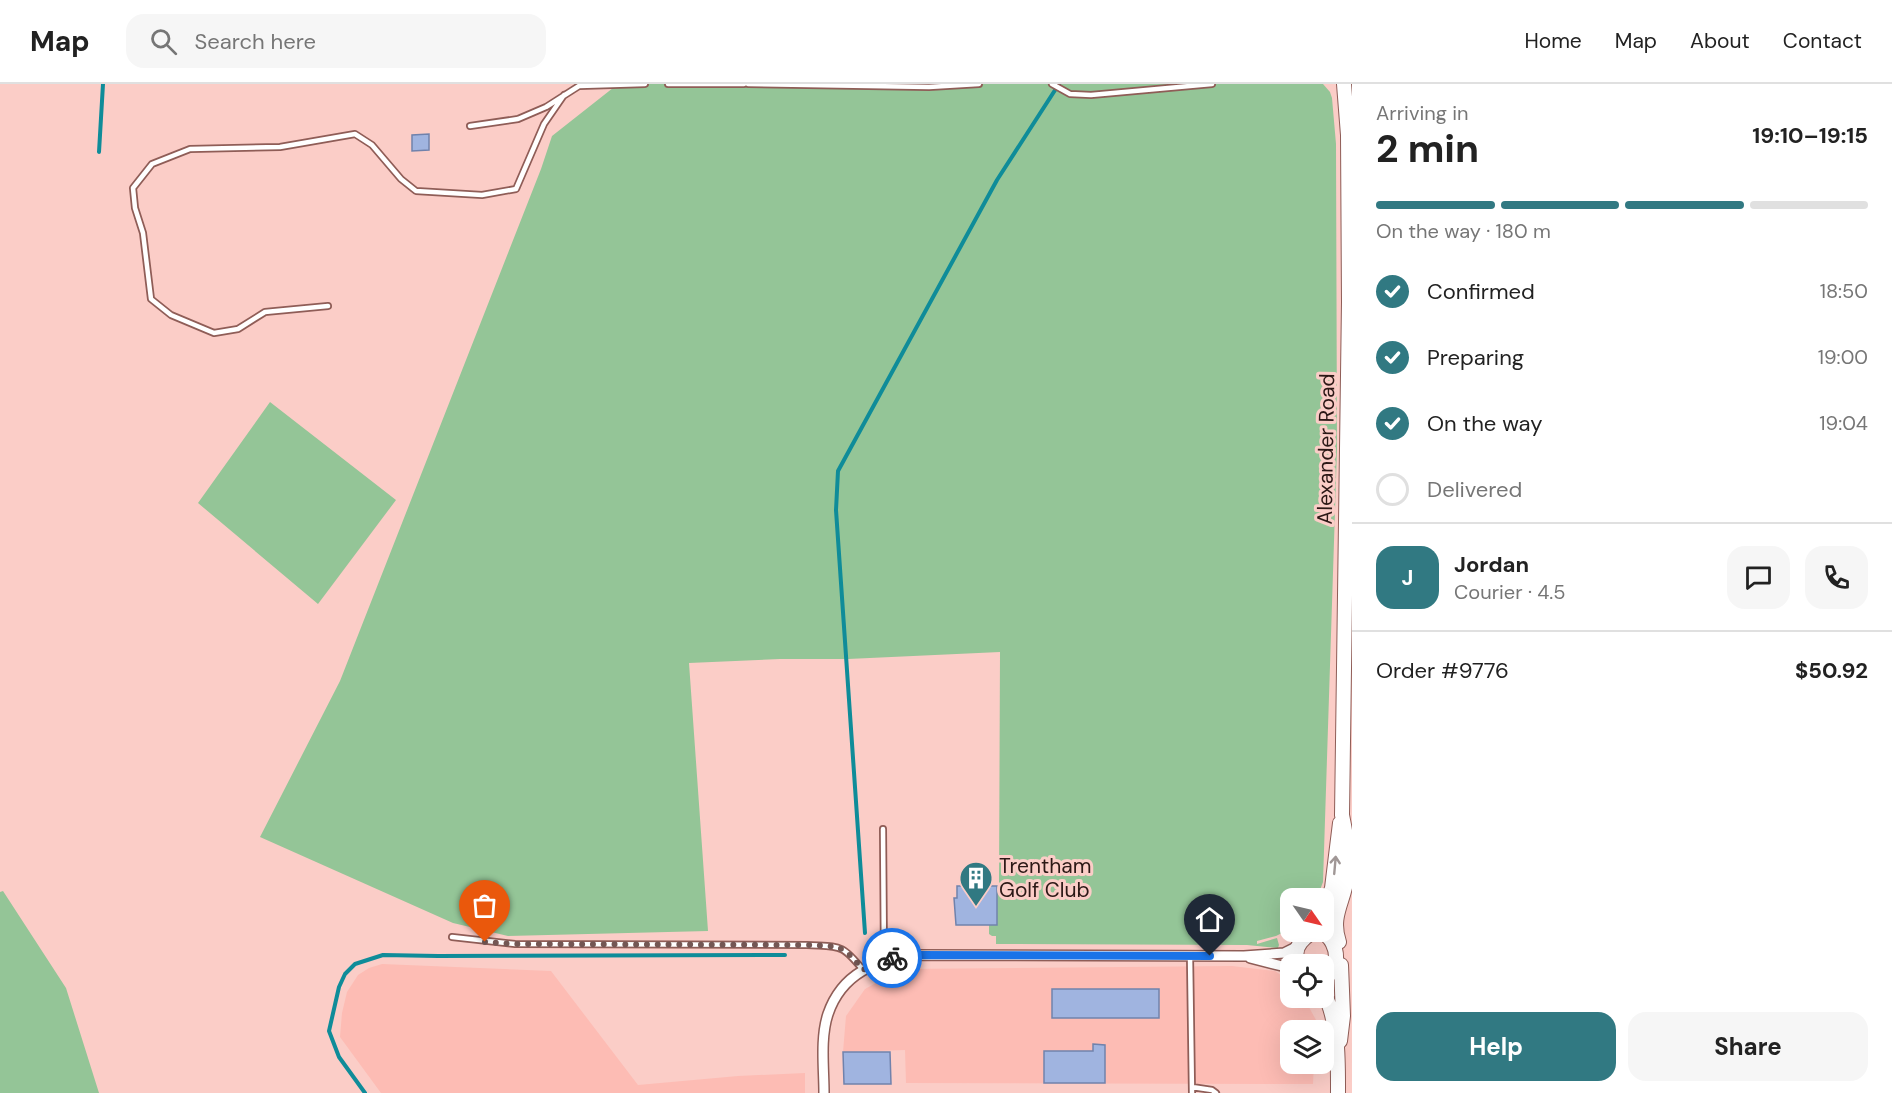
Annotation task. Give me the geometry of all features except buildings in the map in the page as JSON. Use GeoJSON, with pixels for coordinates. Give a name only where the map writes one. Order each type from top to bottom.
{"type":"FeatureCollection","features":[{"type":"Feature","properties":{"kind":"street","name":"Alexander Road"},"geometry":{"type":"LineString","coordinates":[[1332,888],[1342,815],[1348,658],[1348,135],[1344,84]]}},
{"type":"Feature","properties":{"kind":"street","name":"Alexander Road"},"geometry":{"type":"LineString","coordinates":[[1338,1093],[1338,1050],[1343,1016],[1341,965],[1343,957],[1335,919],[1344,891],[1349,864],[1342,815]]}},
{"type":"Feature","properties":{"kind":"street"},"geometry":{"type":"LineString","coordinates":[[1334,938],[1339,942]]}},
{"type":"Feature","properties":{"kind":"street"},"geometry":{"type":"LineString","coordinates":[[1296,954],[1301,942]]}},
{"type":"Feature","properties":{"kind":"street"},"geometry":{"type":"LineString","coordinates":[[824,1093],[824,1044],[828,1014],[844,986],[863,970],[884,960],[915,955],[1244,956],[1284,953],[1298,946]]}},
{"type":"Feature","properties":{"kind":"street"},"geometry":{"type":"LineString","coordinates":[[1244,956],[1280,965]]}},
{"type":"Feature","properties":{"kind":"street"},"geometry":{"type":"LineString","coordinates":[[1334,974],[1341,965]]}},
{"type":"Feature","properties":{"kind":"street","name":"Alexander Road"},"geometry":{"type":"LineString","coordinates":[[1330,1008],[1338,1050]]}},
{"type":"Feature","properties":{"kind":"lane"},"geometry":{"type":"LineString","coordinates":[[470,126],[518,119],[546,107],[579,86],[645,84]]}},
{"type":"Feature","properties":{"kind":"lane"},"geometry":{"type":"LineString","coordinates":[[668,84],[929,87],[979,84]]}},
{"type":"Feature","properties":{"kind":"lane"},"geometry":{"type":"LineString","coordinates":[[1052,84],[1074,95],[1212,84]]}},
{"type":"Feature","properties":{"kind":"lane"},"geometry":{"type":"LineString","coordinates":[[328,306],[265,312],[238,329],[214,333],[171,315],[151,299],[143,232],[135,208],[133,188],[152,164],[190,149],[280,147],[355,134],[372,145],[401,179],[416,191],[482,195],[516,189],[544,124],[564,95]]}},
{"type":"Feature","properties":{"kind":"lane"},"geometry":{"type":"LineString","coordinates":[[883,828],[884,960]]}},
{"type":"Feature","properties":{"kind":"lane"},"geometry":{"type":"LineString","coordinates":[[452,937],[515,944],[840,947],[853,957],[863,970]]}},
{"type":"Feature","properties":{"kind":"lane"},"geometry":{"type":"LineString","coordinates":[[1190,956],[1192,1093]]}},
{"type":"Feature","properties":{"kind":"lane"},"geometry":{"type":"LineString","coordinates":[[1192,1086],[1216,1093]]}},
{"type":"Feature","properties":{"kind":"shaded area"},"geometry":{"type":"Polygon","coordinates":[[[382,964],[551,971],[638,1085],[738,1076],[805,1073],[805,1093],[381,1093],[340,1037],[347,992],[358,975],[382,964]]]}},
{"type":"Feature","properties":{"kind":"shaded area"},"geometry":{"type":"Polygon","coordinates":[[[1232,966],[1275,971],[1280,974],[1280,1008],[1309,1008],[1316,1020],[1280,1020],[1280,1074],[1314,1074],[1313,1084],[906,1083],[905,1050],[843,1052],[846,1016],[865,989],[901,969],[1232,966]]]}},
{"type":"Feature","properties":{"kind":"green space"},"geometry":{"type":"Polygon","coordinates":[[[618,84],[1323,84],[1332,98],[1336,144],[1337,449],[1323,882],[1321,888],[1280,888],[1280,934],[1257,941],[1257,944],[1277,938],[1278,948],[1247,945],[996,944],[996,936],[989,934],[989,925],[997,925],[997,886],[999,885],[1000,652],[689,663],[708,931],[508,936],[453,923],[260,837],[340,681],[552,136],[618,84]]]}},
{"type":"Feature","properties":{"kind":"green space"},"geometry":{"type":"Polygon","coordinates":[[[270,402],[396,500],[318,604],[198,503],[270,402]]]}},
{"type":"Feature","properties":{"kind":"green space"},"geometry":{"type":"Polygon","coordinates":[[[3,891],[66,988],[99,1093],[0,1093],[0,892],[3,891]]]}},
{"type":"Feature","properties":{"kind":"waterway"},"geometry":{"type":"LineString","coordinates":[[99,152],[103,84]]}},
{"type":"Feature","properties":{"kind":"waterway"},"geometry":{"type":"LineString","coordinates":[[865,933],[836,510],[838,471],[997,180],[1059,84]]}},
{"type":"Feature","properties":{"kind":"waterway"},"geometry":{"type":"LineString","coordinates":[[365,1093],[339,1057],[329,1031],[339,987],[345,974],[355,964],[383,955],[785,955]]}},
{"type":"Feature","properties":{"kind":"way so far"},"geometry":{"type":"LineString","coordinates":[[485,942],[840,947],[853,957],[863,970],[892,958]]}},
{"type":"Feature","properties":{"kind":"place","name":"Trentham Golf Club"},"geometry":{"type":"Point","coordinates":[976,907]}},
{"type":"Feature","properties":{"kind":"route"},"geometry":{"type":"LineString","coordinates":[[892,958],[915,955],[1210,956]]}}]}
